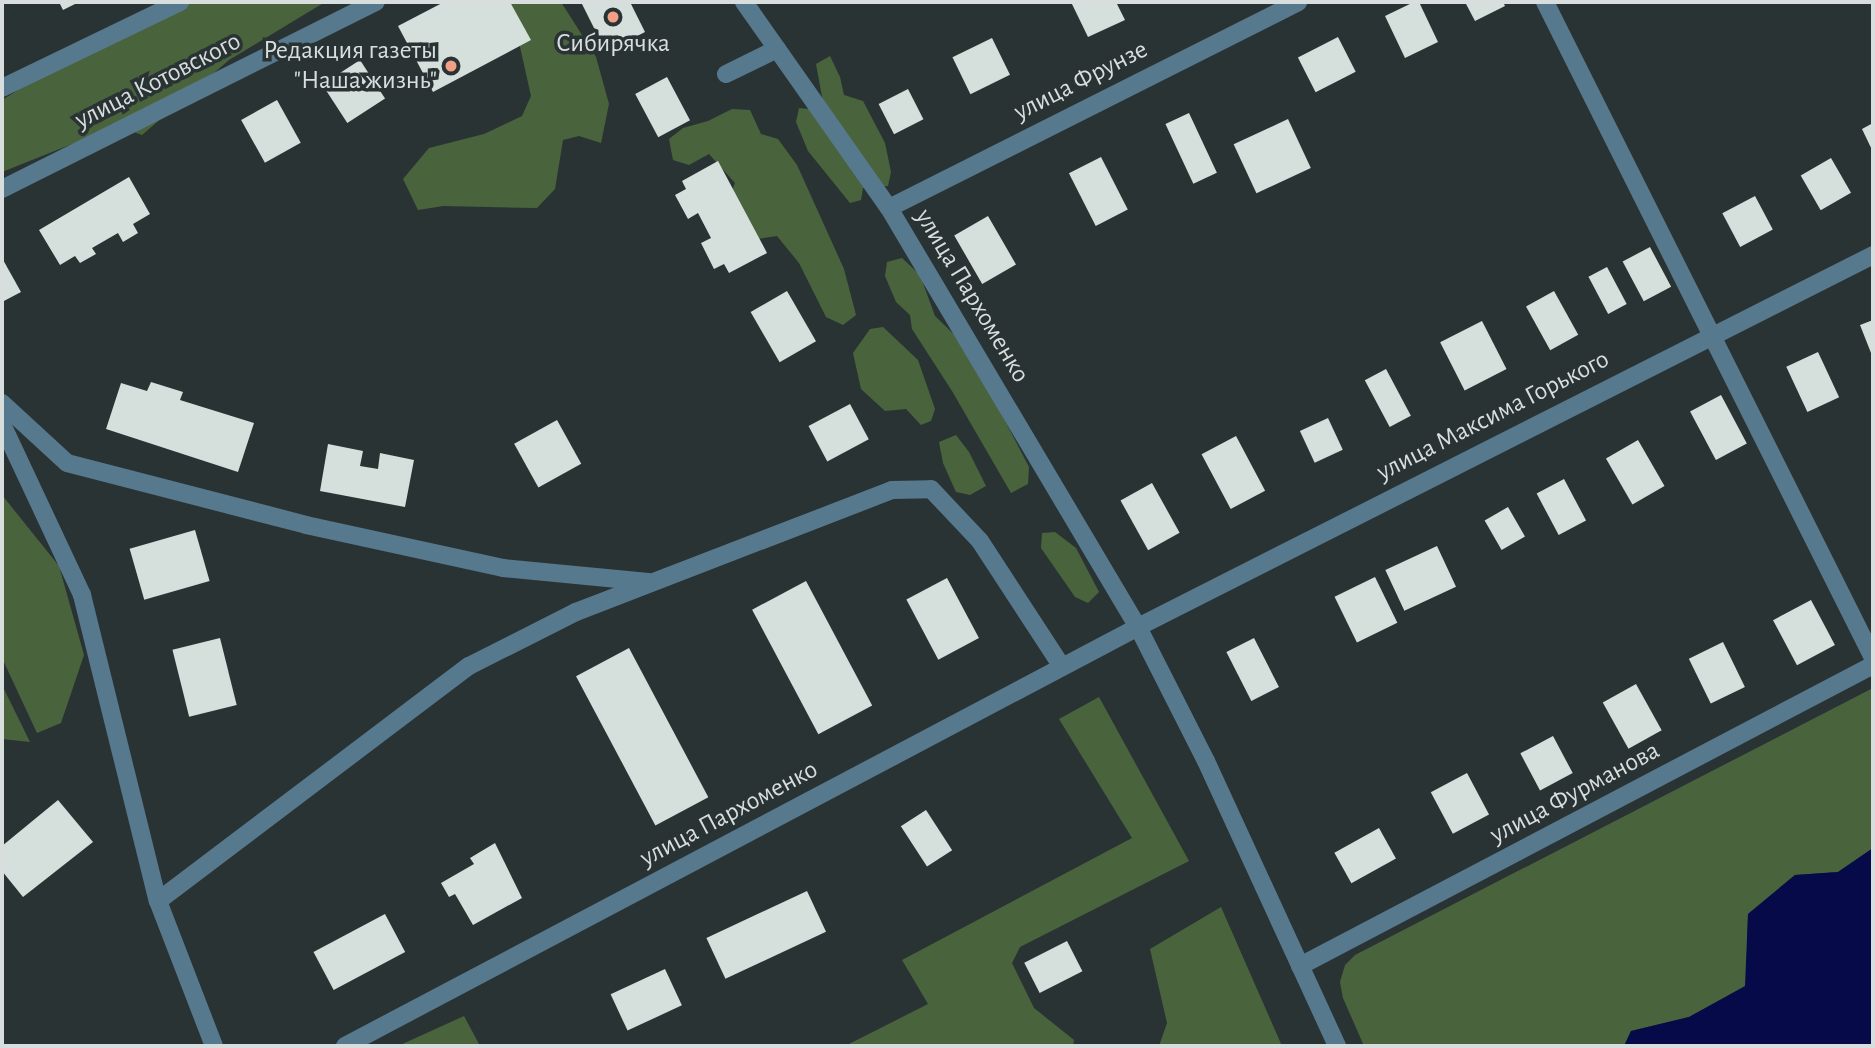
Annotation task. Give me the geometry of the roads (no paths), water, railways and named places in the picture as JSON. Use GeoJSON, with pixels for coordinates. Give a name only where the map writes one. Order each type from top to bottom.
{"type":"FeatureCollection","features":[{"type":"Feature","properties":{"kind":"street"},"geometry":{"type":"LineString","coordinates":[[2,88],[180,2]]}},
{"type":"Feature","properties":{"kind":"street","name":"улица Котовского"},"geometry":{"type":"LineString","coordinates":[[2,189],[376,2]]}},
{"type":"Feature","properties":{"kind":"street","name":"улица Пархоменко"},"geometry":{"type":"LineString","coordinates":[[744,2],[889,208],[1138,627],[1206,761],[1337,1046]]}},
{"type":"Feature","properties":{"kind":"street","name":"улица Фрунзе"},"geometry":{"type":"LineString","coordinates":[[889,208],[1297,2]]}},
{"type":"Feature","properties":{"kind":"street"},"geometry":{"type":"LineString","coordinates":[[1545,2],[1873,658]]}},
{"type":"Feature","properties":{"kind":"street"},"geometry":{"type":"LineString","coordinates":[[726,74],[777,49]]}},
{"type":"Feature","properties":{"kind":"street","name":"улица Максима Горького"},"geometry":{"type":"LineString","coordinates":[[1138,627],[1873,255]]}},
{"type":"Feature","properties":{"kind":"street"},"geometry":{"type":"LineString","coordinates":[[2,403],[66,463],[306,525],[503,568],[652,582]]}},
{"type":"Feature","properties":{"kind":"street"},"geometry":{"type":"LineString","coordinates":[[2,424],[82,595],[158,901],[214,1046]]}},
{"type":"Feature","properties":{"kind":"street"},"geometry":{"type":"LineString","coordinates":[[158,901],[469,666],[576,612],[892,490],[931,489],[980,541],[1062,667]]}},
{"type":"Feature","properties":{"kind":"street","name":"улица Пархоменко"},"geometry":{"type":"LineString","coordinates":[[345,1046],[1138,627]]}},
{"type":"Feature","properties":{"kind":"street","name":"улица Фурманова"},"geometry":{"type":"LineString","coordinates":[[1300,966],[1873,666]]}},
{"type":"Feature","properties":{"kind":"place","name":"Сибирячка"},"geometry":{"type":"Point","coordinates":[613,17]}},
{"type":"Feature","properties":{"kind":"place","name":"Редакция газеты \"Наша жизнь\""},"geometry":{"type":"Point","coordinates":[451,66]}}]}
